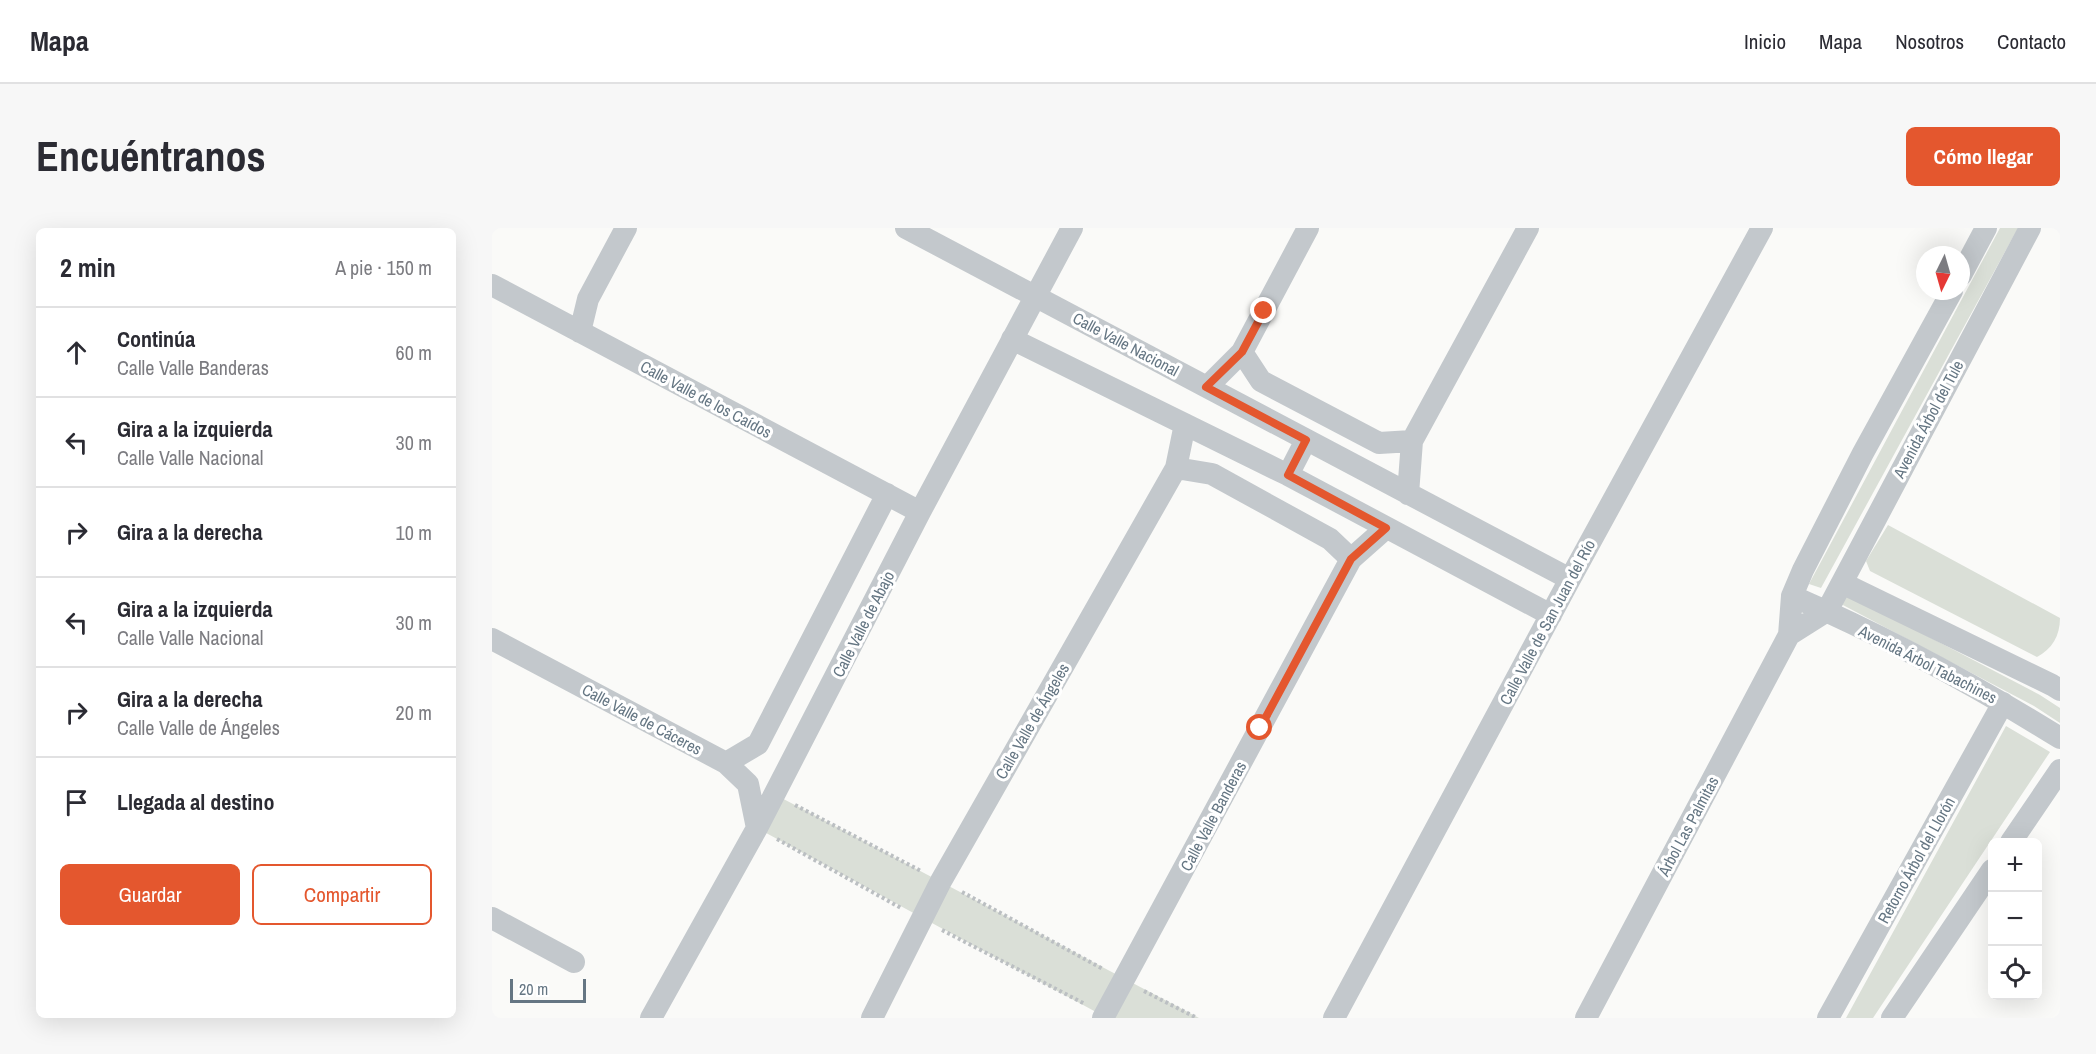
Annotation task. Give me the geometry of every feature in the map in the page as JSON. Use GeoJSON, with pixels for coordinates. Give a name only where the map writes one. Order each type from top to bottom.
{"type":"FeatureCollection","features":[{"type":"Feature","properties":{"kind":"street"},"geometry":{"type":"LineString","coordinates":[[580,332],[588,299],[626,228]]}},
{"type":"Feature","properties":{"kind":"street","name":"Calle Valle Nacional"},"geometry":{"type":"LineString","coordinates":[[906,228],[1570,579]]}},
{"type":"Feature","properties":{"kind":"street","name":"Calle Valle de Abajo"},"geometry":{"type":"LineString","coordinates":[[651,1018],[757,828],[920,512],[1072,228]]}},
{"type":"Feature","properties":{"kind":"street"},"geometry":{"type":"LineString","coordinates":[[1206,387],[1242,352],[1308,228]]}},
{"type":"Feature","properties":{"kind":"street"},"geometry":{"type":"LineString","coordinates":[[1408,494],[1412,441],[1528,228]]}},
{"type":"Feature","properties":{"kind":"street","name":"Calle Valle de San Juan del Río"},"geometry":{"type":"LineString","coordinates":[[1334,1018],[1762,228]]}},
{"type":"Feature","properties":{"kind":"street"},"geometry":{"type":"LineString","coordinates":[[1970,258],[1986,228]]}},
{"type":"Feature","properties":{"kind":"street","name":"Avenida Árbol del Tule"},"geometry":{"type":"LineString","coordinates":[[1827,611],[2030,228]]}},
{"type":"Feature","properties":{"kind":"street","name":"Calle Valle de los Caídos"},"geometry":{"type":"LineString","coordinates":[[492,285],[920,512]]}},
{"type":"Feature","properties":{"kind":"street"},"geometry":{"type":"LineString","coordinates":[[1792,596],[1863,453],[1947,300]]}},
{"type":"Feature","properties":{"kind":"street"},"geometry":{"type":"LineString","coordinates":[[1012,339],[1288,475],[1551,615]]}},
{"type":"Feature","properties":{"kind":"street"},"geometry":{"type":"LineString","coordinates":[[1242,352],[1261,381],[1379,443],[1412,441]]}},
{"type":"Feature","properties":{"kind":"street","name":"Calle Valle de Ángeles"},"geometry":{"type":"LineString","coordinates":[[872,1018],[941,881],[1176,468],[1185,424]]}},
{"type":"Feature","properties":{"kind":"street"},"geometry":{"type":"LineString","coordinates":[[1288,475],[1306,440]]}},
{"type":"Feature","properties":{"kind":"street"},"geometry":{"type":"LineString","coordinates":[[1176,468],[1212,474],[1330,539],[1351,559]]}},
{"type":"Feature","properties":{"kind":"street"},"geometry":{"type":"LineString","coordinates":[[726,763],[758,744],[887,494]]}},
{"type":"Feature","properties":{"kind":"street","name":"Calle Valle Banderas"},"geometry":{"type":"LineString","coordinates":[[1103,1018],[1351,559],[1386,528]]}},
{"type":"Feature","properties":{"kind":"street","name":"Avenida Árbol Tabachines"},"geometry":{"type":"LineString","coordinates":[[1842,583],[1954,637],[2057,682]]}},
{"type":"Feature","properties":{"kind":"street","name":"Avenida Árbol Tabachines"},"geometry":{"type":"LineString","coordinates":[[1792,596],[1827,611],[1937,668],[2003,703],[2060,738]]}},
{"type":"Feature","properties":{"kind":"street","name":"Árbol Las Palmitas"},"geometry":{"type":"LineString","coordinates":[[1586,1018],[1789,635],[1792,596]]}},
{"type":"Feature","properties":{"kind":"street","name":"Árbol Las Palmitas"},"geometry":{"type":"LineString","coordinates":[[1789,635],[1827,611]]}},
{"type":"Feature","properties":{"kind":"street"},"geometry":{"type":"LineString","coordinates":[[1937,668],[1954,637]]}},
{"type":"Feature","properties":{"kind":"street","name":"Calle Valle de Cáceres"},"geometry":{"type":"LineString","coordinates":[[492,639],[726,763],[748,784],[757,828]]}},
{"type":"Feature","properties":{"kind":"street","name":"Retorno Árbol del Llorón"},"geometry":{"type":"LineString","coordinates":[[1828,1018],[2003,703]]}},
{"type":"Feature","properties":{"kind":"street"},"geometry":{"type":"LineString","coordinates":[[2014,838],[2060,770]]}},
{"type":"Feature","properties":{"kind":"street"},"geometry":{"type":"LineString","coordinates":[[1892,1018],[1988,876]]}},
{"type":"Feature","properties":{"kind":"street"},"geometry":{"type":"LineString","coordinates":[[492,918],[574,962]]}},
{"type":"Feature","properties":{"kind":"path"},"geometry":{"type":"LineString","coordinates":[[774,794],[1197,1018]]}},
{"type":"Feature","properties":{"kind":"shaded area"},"geometry":{"type":"Polygon","coordinates":[[[2000,228],[2018,228],[1821,588],[1809,584],[1961,300],[1970,300],[1970,284],[2000,228]]]}},
{"type":"Feature","properties":{"kind":"shaded area"},"geometry":{"type":"Polygon","coordinates":[[[1888,525],[2060,618],[2059,631],[2051,646],[2037,657],[1870,571],[1866,561],[1888,525]]]}},
{"type":"Feature","properties":{"kind":"shaded area"},"geometry":{"type":"Polygon","coordinates":[[[1847,594],[2040,695],[2060,708],[2060,723],[2034,706],[1841,604],[1847,594]]]}},
{"type":"Feature","properties":{"kind":"shaded area"},"geometry":{"type":"Polygon","coordinates":[[[2006,726],[2050,752],[1993,838],[1988,838],[1988,845],[1873,1018],[1846,1018],[2006,726]]]}},
{"type":"Feature","properties":{"kind":"shaded area"},"geometry":{"type":"Polygon","coordinates":[[[774,794],[1199,1018],[1107,1018],[757,828],[774,794]]]}},
{"type":"Feature","properties":{"kind":"route"},"geometry":{"type":"LineString","coordinates":[[1260,728],[1351,559],[1386,528],[1288,475],[1306,440],[1206,387],[1242,352],[1264,311]]}}]}
